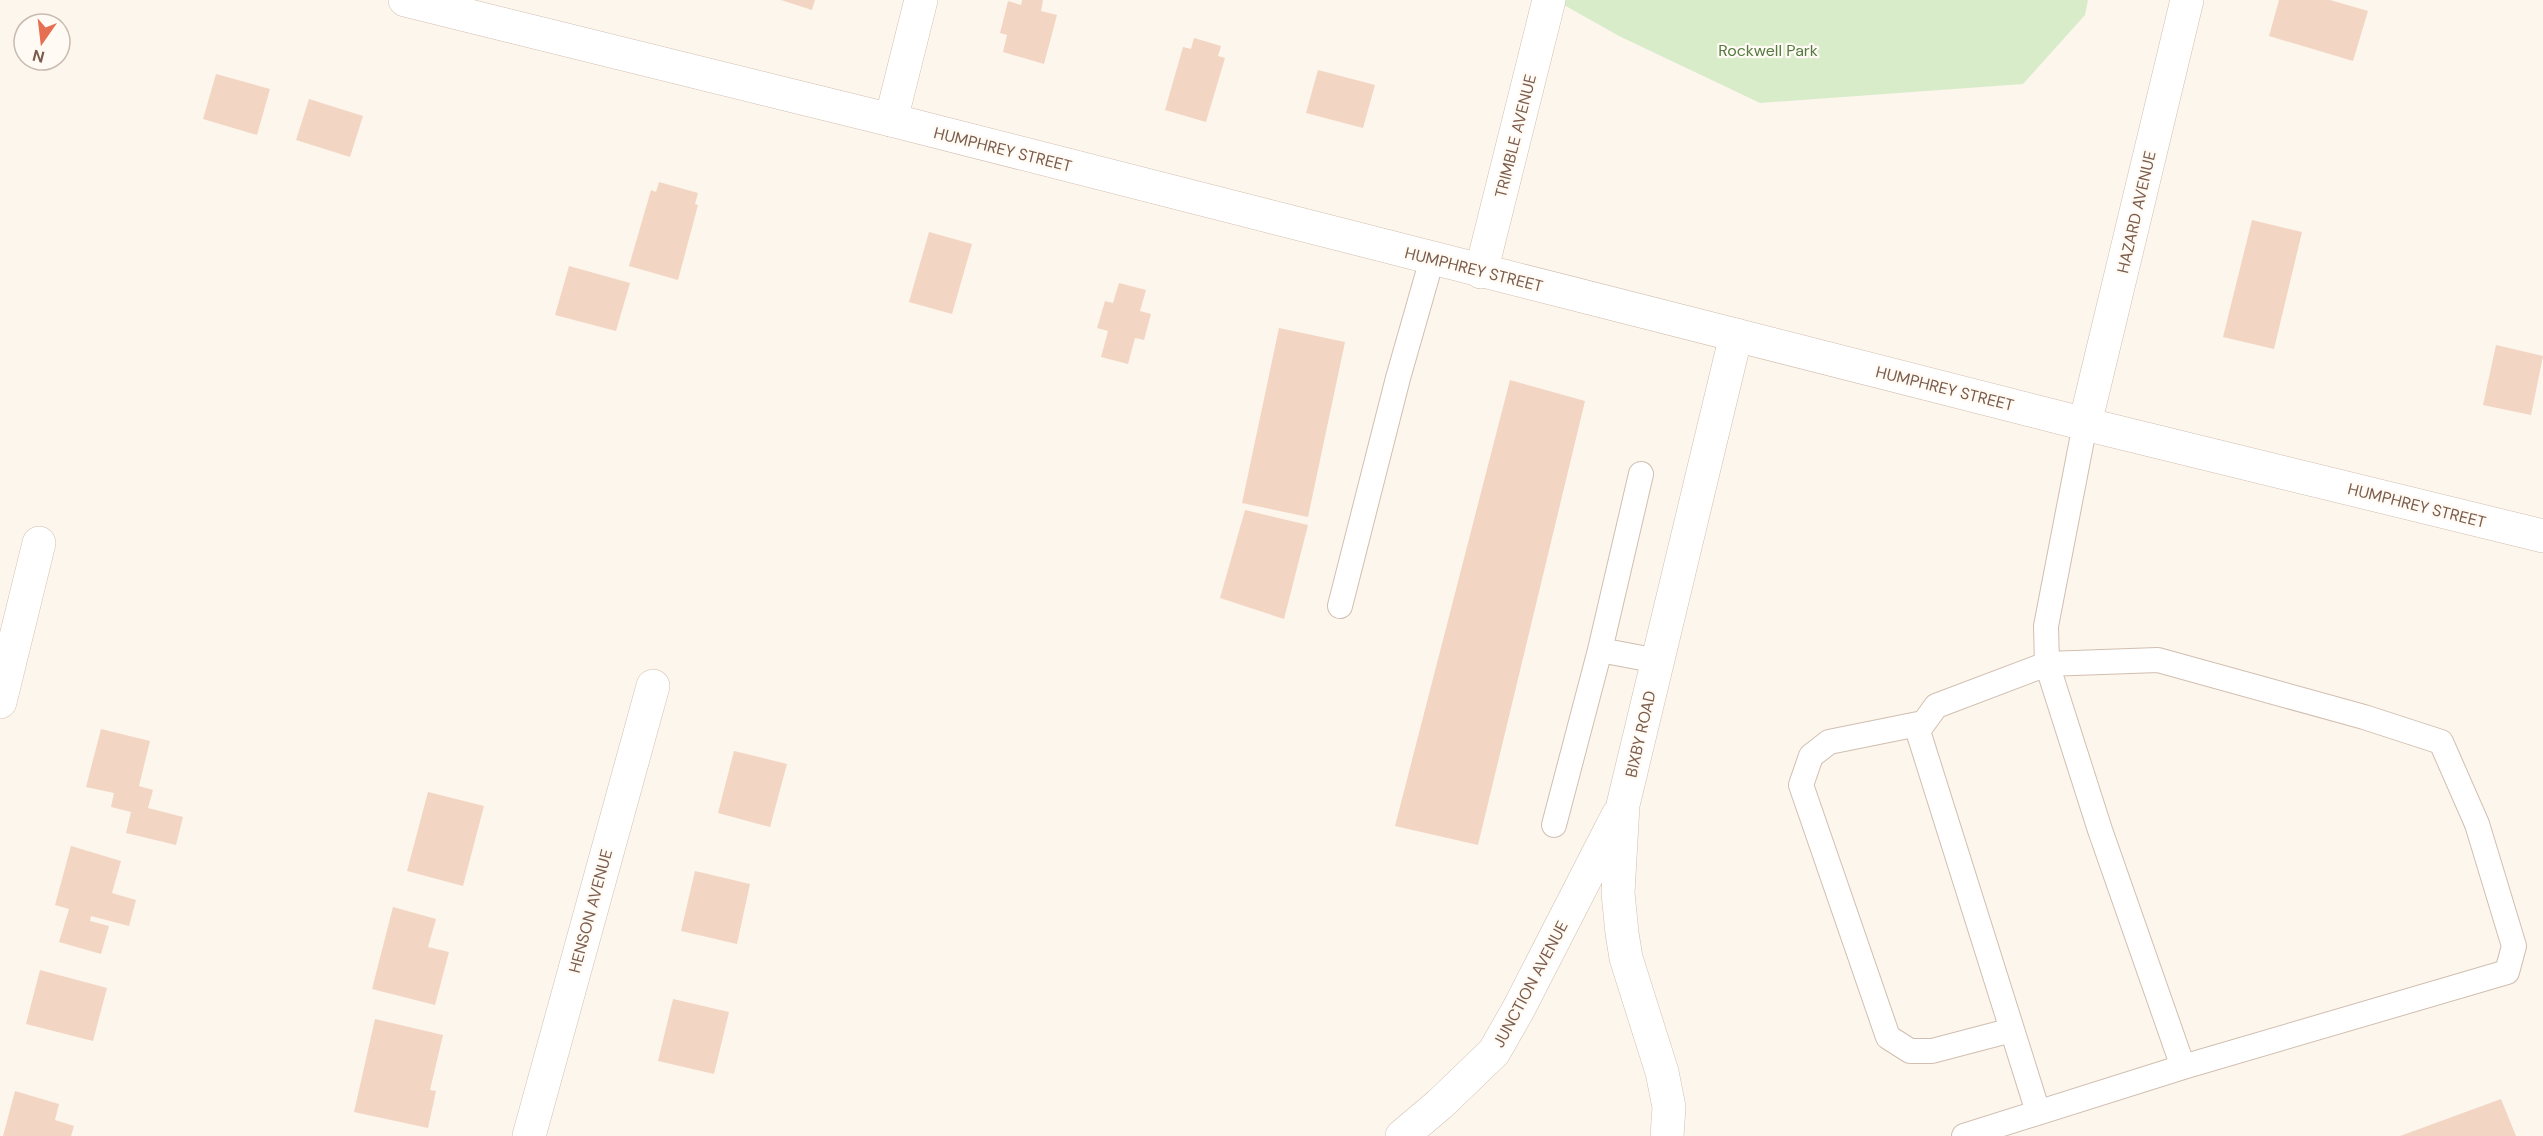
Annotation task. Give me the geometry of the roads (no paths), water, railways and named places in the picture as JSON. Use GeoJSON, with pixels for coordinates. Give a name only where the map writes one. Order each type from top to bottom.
{"type":"FeatureCollection","features":[{"type":"Feature","properties":{"kind":"street","name":"HUMPHREY STREET"},"geometry":{"type":"LineString","coordinates":[[405,0],[891,120],[2085,424],[2543,536]]}},
{"type":"Feature","properties":{"kind":"street"},"geometry":{"type":"LineString","coordinates":[[891,120],[921,0]]}},
{"type":"Feature","properties":{"kind":"street","name":"TRIMBLE AVENUE"},"geometry":{"type":"LineString","coordinates":[[1481,272],[1549,0]]}},
{"type":"Feature","properties":{"kind":"street","name":"HAZARD AVENUE"},"geometry":{"type":"LineString","coordinates":[[2085,424],[2187,0]]}},
{"type":"Feature","properties":{"kind":"street","name":"BIXBY ROAD"},"geometry":{"type":"LineString","coordinates":[[1667,1136],[1669,1107],[1662,1072],[1626,958],[1622,933],[1618,893],[1623,805],[1736,335]]}},
{"type":"Feature","properties":{"kind":"street"},"geometry":{"type":"LineString","coordinates":[[0,702],[39,543]]}},
{"type":"Feature","properties":{"kind":"street","name":"HENSON AVENUE"},"geometry":{"type":"LineString","coordinates":[[528,1136],[643,715],[653,686]]}},
{"type":"Feature","properties":{"kind":"street","name":"JUNCTION AVENUE"},"geometry":{"type":"LineString","coordinates":[[1402,1136],[1440,1104],[1494,1052],[1518,1010],[1623,805]]}},
{"type":"Feature","properties":{"kind":"lane"},"geometry":{"type":"LineString","coordinates":[[1340,606],[1398,378],[1432,259]]}},
{"type":"Feature","properties":{"kind":"lane"},"geometry":{"type":"LineString","coordinates":[[2085,424],[2046,626],[2047,664],[2100,830],[2183,1067]]}},
{"type":"Feature","properties":{"kind":"lane"},"geometry":{"type":"LineString","coordinates":[[1554,825],[1600,650],[1641,474]]}},
{"type":"Feature","properties":{"kind":"lane"},"geometry":{"type":"LineString","coordinates":[[1600,650],[1658,661]]}},
{"type":"Feature","properties":{"kind":"lane"},"geometry":{"type":"LineString","coordinates":[[1964,1136],[2183,1067],[2507,972],[2514,946],[2477,824],[2441,742],[2364,717],[2158,660],[2047,664],[1936,706],[1918,731],[2038,1112]]}},
{"type":"Feature","properties":{"kind":"lane"},"geometry":{"type":"LineString","coordinates":[[1923,723],[1829,742],[1811,756],[1801,785],[1888,1037],[1910,1051],[1932,1052],[2012,1030]]}},
{"type":"Feature","properties":{"kind":"park label","name":"Rockwell Park"},"geometry":{"type":"Point","coordinates":[1768,50]}}]}
